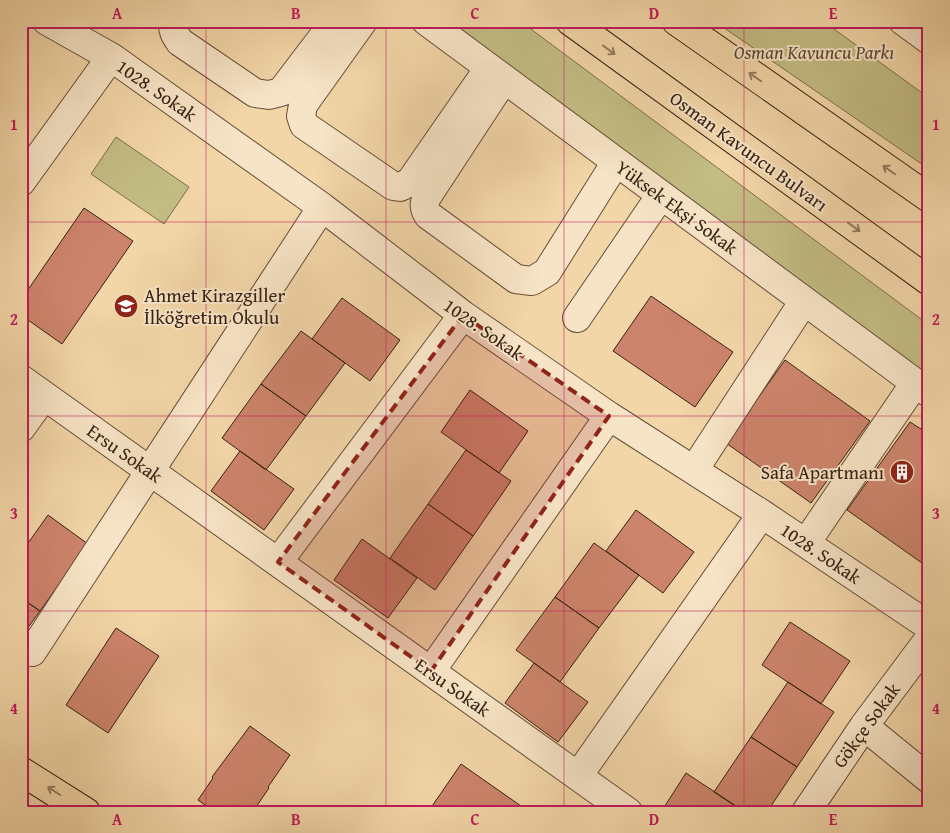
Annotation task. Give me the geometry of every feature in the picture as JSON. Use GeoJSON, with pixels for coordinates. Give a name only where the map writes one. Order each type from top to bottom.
{"type":"FeatureCollection","features":[{"type":"Feature","properties":{"kind":"main road","name":"Osman Kavuncu Bulvarı"},"geometry":{"type":"LineString","coordinates":[[570,21],[929,281]]}},
{"type":"Feature","properties":{"kind":"main road"},"geometry":{"type":"LineString","coordinates":[[676,21],[929,198]]}},
{"type":"Feature","properties":{"kind":"main road"},"geometry":{"type":"LineString","coordinates":[[21,771],[86,812]]}},
{"type":"Feature","properties":{"kind":"street","name":"1028. Sokak"},"geometry":{"type":"LineString","coordinates":[[47,21],[110,57],[322,207],[463,316],[609,416],[762,514],[929,626]]}},
{"type":"Feature","properties":{"kind":"street"},"geometry":{"type":"LineString","coordinates":[[173,21],[172,28],[180,42],[255,92],[269,95],[281,92],[335,21]]}},
{"type":"Feature","properties":{"kind":"street"},"geometry":{"type":"LineString","coordinates":[[363,21],[303,105],[301,116],[304,126],[393,186],[400,187],[410,182],[496,74]]}},
{"type":"Feature","properties":{"kind":"street","name":"Yüksek Ekşi Sokak"},"geometry":{"type":"LineString","coordinates":[[426,21],[922,388]]}},
{"type":"Feature","properties":{"kind":"street"},"geometry":{"type":"LineString","coordinates":[[903,21],[929,40]]}},
{"type":"Feature","properties":{"kind":"street"},"geometry":{"type":"LineString","coordinates":[[21,182],[110,57]]}},
{"type":"Feature","properties":{"kind":"street"},"geometry":{"type":"LineString","coordinates":[[496,74],[425,200],[424,207],[428,215],[516,278],[532,281],[540,278],[547,272],[616,162]]}},
{"type":"Feature","properties":{"kind":"street"},"geometry":{"type":"LineString","coordinates":[[577,318],[661,195]]}},
{"type":"Feature","properties":{"kind":"street"},"geometry":{"type":"LineString","coordinates":[[32,652],[322,207]]}},
{"type":"Feature","properties":{"kind":"street"},"geometry":{"type":"LineString","coordinates":[[694,470],[804,301]]}},
{"type":"Feature","properties":{"kind":"street"},"geometry":{"type":"LineString","coordinates":[[278,562],[463,316]]}},
{"type":"Feature","properties":{"kind":"street","name":"Ersu Sokak"},"geometry":{"type":"LineString","coordinates":[[21,379],[628,812]]}},
{"type":"Feature","properties":{"kind":"street"},"geometry":{"type":"LineString","coordinates":[[806,543],[922,388]]}},
{"type":"Feature","properties":{"kind":"street"},"geometry":{"type":"LineString","coordinates":[[21,428],[44,396]]}},
{"type":"Feature","properties":{"kind":"street"},"geometry":{"type":"LineString","coordinates":[[430,671],[609,416]]}},
{"type":"Feature","properties":{"kind":"street"},"geometry":{"type":"LineString","coordinates":[[578,776],[762,514]]}},
{"type":"Feature","properties":{"kind":"street","name":"Gökçe Sokak"},"geometry":{"type":"LineString","coordinates":[[806,812],[864,726],[929,639]]}},
{"type":"Feature","properties":{"kind":"street"},"geometry":{"type":"LineString","coordinates":[[864,726],[929,779]]}},
{"type":"Feature","properties":{"kind":"highlighted area"},"geometry":{"type":"Polygon","coordinates":[[[463,315],[609,416],[431,671],[278,562],[463,315]]]}},
{"type":"Feature","properties":{"kind":"green space"},"geometry":{"type":"Polygon","coordinates":[[[440,21],[520,21],[929,325],[929,383],[440,21]]]}},
{"type":"Feature","properties":{"kind":"green space","name":"Osman Kavuncu Parkı"},"geometry":{"type":"Polygon","coordinates":[[[714,21],[823,21],[929,98],[929,169],[714,21]]]}},
{"type":"Feature","properties":{"kind":"green space"},"geometry":{"type":"Polygon","coordinates":[[[116,137],[189,187],[164,224],[91,174],[116,137]]]}},
{"type":"Feature","properties":{"kind":"building"},"geometry":{"type":"Polygon","coordinates":[[[84,208],[133,241],[62,344],[21,315],[21,300],[84,208]]]}},
{"type":"Feature","properties":{"kind":"building"},"geometry":{"type":"Polygon","coordinates":[[[651,296],[733,352],[695,407],[613,351],[651,296]]]}},
{"type":"Feature","properties":{"kind":"building"},"geometry":{"type":"Polygon","coordinates":[[[342,298],[400,340],[370,381],[312,339],[342,298]]]}},
{"type":"Feature","properties":{"kind":"building"},"geometry":{"type":"Polygon","coordinates":[[[301,331],[345,363],[306,416],[261,384],[301,331]]]}},
{"type":"Feature","properties":{"kind":"building"},"geometry":{"type":"Polygon","coordinates":[[[785,360],[870,421],[811,503],[726,443],[785,360]]]}},
{"type":"Feature","properties":{"kind":"building"},"geometry":{"type":"Polygon","coordinates":[[[261,384],[306,416],[266,470],[222,438],[261,384]]]}},
{"type":"Feature","properties":{"kind":"building"},"geometry":{"type":"Polygon","coordinates":[[[470,390],[528,431],[499,473],[441,432],[470,390]]]}},
{"type":"Feature","properties":{"kind":"building","name":"Safa Apartmanı"},"geometry":{"type":"Polygon","coordinates":[[[910,422],[929,434],[929,568],[847,510],[910,422]]]}},
{"type":"Feature","properties":{"kind":"building"},"geometry":{"type":"Polygon","coordinates":[[[466,450],[511,481],[473,536],[428,504],[466,450]]]}},
{"type":"Feature","properties":{"kind":"building"},"geometry":{"type":"Polygon","coordinates":[[[240,451],[294,489],[264,530],[211,491],[240,451]]]}},
{"type":"Feature","properties":{"kind":"building"},"geometry":{"type":"Polygon","coordinates":[[[428,504],[473,536],[435,590],[390,558],[428,504]]]}},
{"type":"Feature","properties":{"kind":"building"},"geometry":{"type":"Polygon","coordinates":[[[636,510],[694,552],[663,593],[606,551],[636,510]]]}},
{"type":"Feature","properties":{"kind":"building"},"geometry":{"type":"Polygon","coordinates":[[[48,515],[88,544],[40,611],[21,598],[21,553],[48,515]]]}},
{"type":"Feature","properties":{"kind":"building"},"geometry":{"type":"Polygon","coordinates":[[[362,539],[417,578],[388,618],[334,580],[362,539]]]}},
{"type":"Feature","properties":{"kind":"building"},"geometry":{"type":"Polygon","coordinates":[[[594,543],[639,575],[599,628],[555,597],[594,543]]]}},
{"type":"Feature","properties":{"kind":"building"},"geometry":{"type":"Polygon","coordinates":[[[555,597],[599,628],[560,682],[516,650],[555,597]]]}},
{"type":"Feature","properties":{"kind":"building"},"geometry":{"type":"Polygon","coordinates":[[[21,598],[40,611],[21,637],[21,598]]]}},
{"type":"Feature","properties":{"kind":"building"},"geometry":{"type":"Polygon","coordinates":[[[790,622],[850,661],[821,704],[762,665],[790,622]]]}},
{"type":"Feature","properties":{"kind":"building"},"geometry":{"type":"Polygon","coordinates":[[[116,628],[159,656],[108,733],[66,705],[116,628]]]}},
{"type":"Feature","properties":{"kind":"building"},"geometry":{"type":"Polygon","coordinates":[[[534,663],[588,702],[558,742],[505,703],[534,663]]]}},
{"type":"Feature","properties":{"kind":"building"},"geometry":{"type":"Polygon","coordinates":[[[788,682],[834,712],[797,767],[751,737],[788,682]]]}},
{"type":"Feature","properties":{"kind":"building"},"geometry":{"type":"Polygon","coordinates":[[[250,726],[290,755],[256,807],[254,806],[250,812],[215,812],[198,800],[212,777],[250,726]]]}},
{"type":"Feature","properties":{"kind":"building"},"geometry":{"type":"Polygon","coordinates":[[[751,737],[797,767],[767,812],[744,812],[714,792],[751,737]]]}},
{"type":"Feature","properties":{"kind":"building"},"geometry":{"type":"Polygon","coordinates":[[[461,764],[521,806],[517,812],[428,812],[461,764]]]}},
{"type":"Feature","properties":{"kind":"building"},"geometry":{"type":"Polygon","coordinates":[[[686,773],[742,810],[741,812],[661,812],[686,773]]]}},
{"type":"Feature","properties":{"kind":"tram line"},"geometry":{"type":"LineString","coordinates":[[21,804],[33,812]]}},
{"type":"Feature","properties":{"kind":"place","name":"Ahmet Kirazgiller İlköğretim Okulu"},"geometry":{"type":"Point","coordinates":[126,306]}},
{"type":"Feature","properties":{"kind":"place","name":"Safa Apartmanı"},"geometry":{"type":"Point","coordinates":[902,472]}}]}
